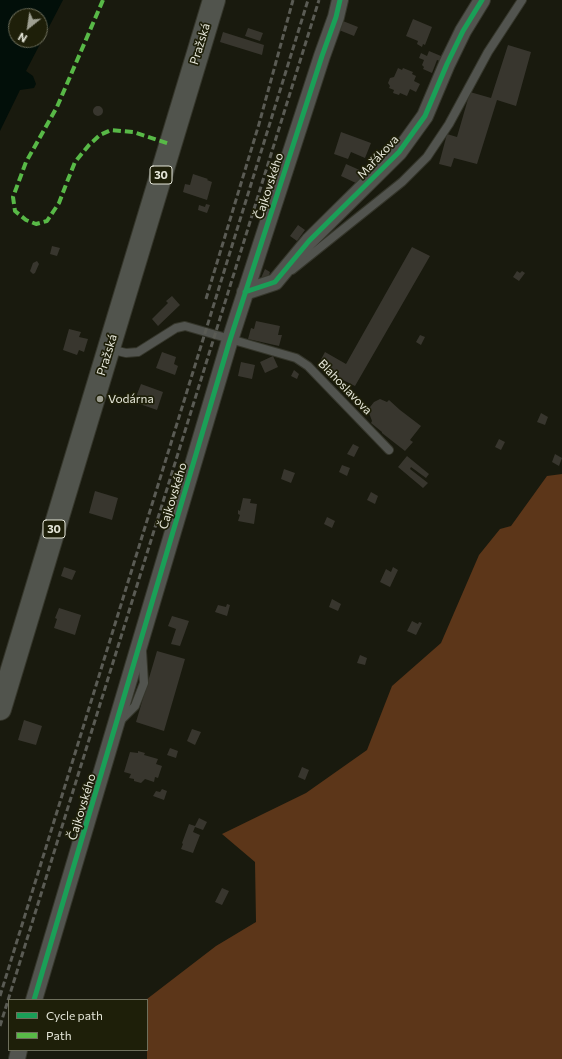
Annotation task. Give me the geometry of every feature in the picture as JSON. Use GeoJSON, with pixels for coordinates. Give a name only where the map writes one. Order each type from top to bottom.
{"type":"FeatureCollection","features":[{"type":"Feature","properties":{"kind":"main road","name":"Pražská"},"geometry":{"type":"LineString","coordinates":[[0,709],[214,0]]}},
{"type":"Feature","properties":{"kind":"street","name":"Čajkovského"},"geometry":{"type":"LineString","coordinates":[[34,999],[230,339],[319,64],[336,17],[340,0]]}},
{"type":"Feature","properties":{"kind":"street","name":"Mařákova"},"geometry":{"type":"LineString","coordinates":[[275,282],[308,241],[399,152],[425,116],[460,37],[482,0]]}},
{"type":"Feature","properties":{"kind":"street"},"geometry":{"type":"LineString","coordinates":[[245,292],[275,282]]}},
{"type":"Feature","properties":{"kind":"lane"},"geometry":{"type":"LineString","coordinates":[[275,282],[301,264],[402,182],[427,157],[449,124],[488,52],[522,0]]}},
{"type":"Feature","properties":{"kind":"lane","name":"Blahoslavova"},"geometry":{"type":"LineString","coordinates":[[108,349],[126,353],[138,352],[176,328],[185,326],[296,358],[308,366],[389,450]]}},
{"type":"Feature","properties":{"kind":"shaded area"},"geometry":{"type":"Polygon","coordinates":[[[0,0],[63,0],[48,29],[48,8],[8,8],[8,48],[38,48],[26,71],[33,76],[36,84],[34,88],[20,90],[0,131],[0,0]]]}},
{"type":"Feature","properties":{"kind":"shaded area"},"geometry":{"type":"Polygon","coordinates":[[[562,474],[562,1059],[147,1059],[147,999],[216,946],[256,922],[255,862],[222,834],[306,793],[367,750],[392,686],[441,643],[479,555],[500,529],[511,526],[547,476],[562,474]]]}},
{"type":"Feature","properties":{"kind":"building"},"geometry":{"type":"Polygon","coordinates":[[[413,19],[432,27],[425,45],[423,44],[422,47],[417,44],[418,41],[406,36],[413,19]]]}},
{"type":"Feature","properties":{"kind":"building"},"geometry":{"type":"Polygon","coordinates":[[[343,21],[358,27],[354,36],[339,30],[343,21]]]}},
{"type":"Feature","properties":{"kind":"building"},"geometry":{"type":"Polygon","coordinates":[[[248,28],[263,33],[260,41],[245,36],[248,28]]]}},
{"type":"Feature","properties":{"kind":"building"},"geometry":{"type":"Polygon","coordinates":[[[223,32],[264,45],[262,55],[220,42],[223,32]]]}},
{"type":"Feature","properties":{"kind":"building"},"geometry":{"type":"Polygon","coordinates":[[[508,45],[531,52],[516,106],[497,100],[477,164],[454,158],[451,167],[439,164],[447,134],[457,137],[470,92],[491,98],[508,45]]]}},
{"type":"Feature","properties":{"kind":"building"},"geometry":{"type":"Polygon","coordinates":[[[429,51],[441,56],[443,52],[447,54],[443,62],[437,60],[432,73],[423,69],[424,67],[422,65],[424,60],[419,58],[421,53],[427,56],[429,51]]]}},
{"type":"Feature","properties":{"kind":"building"},"geometry":{"type":"Polygon","coordinates":[[[398,68],[402,70],[403,68],[413,72],[412,74],[416,76],[414,81],[420,84],[416,92],[410,89],[407,96],[400,93],[399,95],[393,93],[394,90],[389,88],[390,86],[388,83],[390,78],[394,77],[398,68]]]}},
{"type":"Feature","properties":{"kind":"building"},"geometry":{"type":"Polygon","coordinates":[[[96,106],[100,106],[102,107],[102,115],[96,116],[93,113],[93,109],[96,106]]]}},
{"type":"Feature","properties":{"kind":"building"},"geometry":{"type":"Polygon","coordinates":[[[341,132],[371,143],[365,158],[351,152],[348,159],[334,154],[341,132]]]}},
{"type":"Feature","properties":{"kind":"building"},"geometry":{"type":"Polygon","coordinates":[[[346,164],[364,172],[358,184],[341,176],[346,164]]]}},
{"type":"Feature","properties":{"kind":"building"},"geometry":{"type":"Polygon","coordinates":[[[193,174],[208,179],[207,180],[212,182],[207,200],[183,192],[185,184],[190,185],[193,174]]]}},
{"type":"Feature","properties":{"kind":"building"},"geometry":{"type":"Polygon","coordinates":[[[206,204],[210,205],[207,213],[198,210],[199,205],[205,207],[206,204]]]}},
{"type":"Feature","properties":{"kind":"building"},"geometry":{"type":"Polygon","coordinates":[[[298,225],[305,230],[297,241],[290,236],[298,225]]]}},
{"type":"Feature","properties":{"kind":"building"},"geometry":{"type":"Polygon","coordinates":[[[52,246],[60,248],[57,256],[50,254],[52,246]]]}},
{"type":"Feature","properties":{"kind":"building"},"geometry":{"type":"Polygon","coordinates":[[[412,247],[430,256],[355,386],[317,367],[325,352],[346,364],[412,247]]]}},
{"type":"Feature","properties":{"kind":"building"},"geometry":{"type":"Polygon","coordinates":[[[37,261],[39,264],[35,273],[33,274],[30,271],[33,263],[37,261]]]}},
{"type":"Feature","properties":{"kind":"building"},"geometry":{"type":"Polygon","coordinates":[[[265,269],[270,272],[267,281],[261,278],[265,269]]]}},
{"type":"Feature","properties":{"kind":"building"},"geometry":{"type":"Polygon","coordinates":[[[517,271],[520,273],[522,271],[525,273],[519,281],[513,277],[517,271]]]}},
{"type":"Feature","properties":{"kind":"building"},"geometry":{"type":"Polygon","coordinates":[[[172,296],[180,305],[158,326],[152,319],[168,303],[166,301],[172,296]]]}},
{"type":"Feature","properties":{"kind":"building"},"geometry":{"type":"Polygon","coordinates":[[[256,321],[280,326],[278,335],[282,335],[279,346],[248,339],[251,328],[254,329],[256,321]]]}},
{"type":"Feature","properties":{"kind":"building"},"geometry":{"type":"Polygon","coordinates":[[[69,329],[81,332],[79,337],[88,339],[84,352],[79,350],[77,355],[63,350],[69,329]]]}},
{"type":"Feature","properties":{"kind":"building"},"geometry":{"type":"Polygon","coordinates":[[[420,335],[425,337],[421,345],[416,342],[420,335]]]}},
{"type":"Feature","properties":{"kind":"building"},"geometry":{"type":"Polygon","coordinates":[[[162,352],[176,357],[174,364],[178,366],[175,375],[156,368],[162,352]]]}},
{"type":"Feature","properties":{"kind":"building"},"geometry":{"type":"Polygon","coordinates":[[[273,356],[278,367],[265,373],[260,362],[273,356]]]}},
{"type":"Feature","properties":{"kind":"building"},"geometry":{"type":"Polygon","coordinates":[[[241,362],[255,365],[252,379],[238,376],[241,362]]]}},
{"type":"Feature","properties":{"kind":"building"},"geometry":{"type":"Polygon","coordinates":[[[294,370],[299,374],[297,379],[291,376],[294,370]]]}},
{"type":"Feature","properties":{"kind":"building"},"geometry":{"type":"Polygon","coordinates":[[[141,384],[163,392],[157,410],[134,402],[141,384]]]}},
{"type":"Feature","properties":{"kind":"building"},"geometry":{"type":"Polygon","coordinates":[[[380,399],[387,402],[389,400],[421,426],[410,440],[413,442],[405,451],[371,423],[372,421],[369,413],[370,407],[374,402],[380,399]]]}},
{"type":"Feature","properties":{"kind":"building"},"geometry":{"type":"Polygon","coordinates":[[[541,413],[548,417],[545,425],[537,422],[541,413]]]}},
{"type":"Feature","properties":{"kind":"building"},"geometry":{"type":"Polygon","coordinates":[[[499,439],[505,442],[501,450],[495,447],[499,439]]]}},
{"type":"Feature","properties":{"kind":"building"},"geometry":{"type":"Polygon","coordinates":[[[353,444],[359,447],[354,457],[347,454],[353,444]]]}},
{"type":"Feature","properties":{"kind":"building"},"geometry":{"type":"Polygon","coordinates":[[[555,454],[562,458],[559,466],[552,462],[555,454]]]}},
{"type":"Feature","properties":{"kind":"building"},"geometry":{"type":"Polygon","coordinates":[[[407,456],[429,474],[426,478],[411,467],[410,469],[428,483],[423,488],[398,467],[407,456]]]}},
{"type":"Feature","properties":{"kind":"building"},"geometry":{"type":"Polygon","coordinates":[[[342,465],[350,468],[347,476],[339,472],[342,465]]]}},
{"type":"Feature","properties":{"kind":"building"},"geometry":{"type":"Polygon","coordinates":[[[284,469],[295,473],[291,483],[281,479],[284,469]]]}},
{"type":"Feature","properties":{"kind":"building"},"geometry":{"type":"Polygon","coordinates":[[[95,491],[118,498],[112,520],[89,513],[95,491]]]}},
{"type":"Feature","properties":{"kind":"building"},"geometry":{"type":"Polygon","coordinates":[[[371,492],[378,496],[375,504],[367,500],[371,492]]]}},
{"type":"Feature","properties":{"kind":"building"},"geometry":{"type":"Polygon","coordinates":[[[243,498],[251,499],[250,503],[257,504],[254,524],[238,521],[240,515],[238,514],[238,510],[240,511],[243,498]]]}},
{"type":"Feature","properties":{"kind":"building"},"geometry":{"type":"Polygon","coordinates":[[[327,517],[335,521],[332,528],[324,524],[327,517]]]}},
{"type":"Feature","properties":{"kind":"building"},"geometry":{"type":"Polygon","coordinates":[[[64,567],[76,571],[72,580],[61,576],[64,567]]]}},
{"type":"Feature","properties":{"kind":"building"},"geometry":{"type":"Polygon","coordinates":[[[393,567],[398,570],[390,587],[380,582],[386,569],[391,572],[393,567]]]}},
{"type":"Feature","properties":{"kind":"building"},"geometry":{"type":"Polygon","coordinates":[[[332,599],[341,604],[338,611],[329,607],[332,599]]]}},
{"type":"Feature","properties":{"kind":"building"},"geometry":{"type":"Polygon","coordinates":[[[227,604],[230,605],[227,616],[215,612],[218,605],[226,607],[227,604]]]}},
{"type":"Feature","properties":{"kind":"building"},"geometry":{"type":"Polygon","coordinates":[[[59,608],[81,615],[75,635],[54,628],[57,619],[55,618],[59,608]]]}},
{"type":"Feature","properties":{"kind":"building"},"geometry":{"type":"Polygon","coordinates":[[[172,616],[189,621],[180,646],[171,644],[176,629],[168,626],[172,616]]]}},
{"type":"Feature","properties":{"kind":"building"},"geometry":{"type":"Polygon","coordinates":[[[412,621],[418,624],[419,622],[422,623],[416,635],[407,631],[412,621]]]}},
{"type":"Feature","properties":{"kind":"building"},"geometry":{"type":"Polygon","coordinates":[[[157,651],[185,659],[164,731],[136,722],[157,651]]]}},
{"type":"Feature","properties":{"kind":"building"},"geometry":{"type":"Polygon","coordinates":[[[360,655],[367,658],[365,665],[357,663],[360,655]]]}},
{"type":"Feature","properties":{"kind":"building"},"geometry":{"type":"Polygon","coordinates":[[[24,720],[42,726],[36,745],[18,740],[24,720]]]}},
{"type":"Feature","properties":{"kind":"building"},"geometry":{"type":"Polygon","coordinates":[[[192,729],[201,732],[195,745],[187,741],[192,729]]]}},
{"type":"Feature","properties":{"kind":"building"},"geometry":{"type":"Polygon","coordinates":[[[170,748],[178,751],[176,758],[167,755],[170,748]]]}},
{"type":"Feature","properties":{"kind":"building"},"geometry":{"type":"Polygon","coordinates":[[[138,751],[145,753],[144,755],[158,759],[156,764],[162,766],[158,778],[155,777],[154,782],[145,779],[141,783],[134,781],[134,779],[129,778],[131,774],[124,772],[130,752],[138,753],[138,751]]]}},
{"type":"Feature","properties":{"kind":"building"},"geometry":{"type":"Polygon","coordinates":[[[302,767],[309,770],[305,780],[298,777],[302,767]]]}},
{"type":"Feature","properties":{"kind":"building"},"geometry":{"type":"Polygon","coordinates":[[[162,789],[167,791],[164,800],[153,796],[156,791],[160,792],[162,789]]]}},
{"type":"Feature","properties":{"kind":"building"},"geometry":{"type":"Polygon","coordinates":[[[199,818],[207,822],[203,830],[195,827],[193,832],[200,835],[193,853],[181,849],[189,824],[195,826],[199,818]]]}},
{"type":"Feature","properties":{"kind":"building"},"geometry":{"type":"Polygon","coordinates":[[[222,888],[229,891],[222,905],[215,902],[222,888]]]}},
{"type":"Feature","properties":{"kind":"railway"},"geometry":{"type":"LineString","coordinates":[[206,299],[259,124],[293,0]]}},
{"type":"Feature","properties":{"kind":"railway"},"geometry":{"type":"LineString","coordinates":[[0,996],[308,0]]}},
{"type":"Feature","properties":{"kind":"railway"},"geometry":{"type":"LineString","coordinates":[[8,999],[319,0]]}},
{"type":"Feature","properties":{"kind":"railway"},"geometry":{"type":"LineString","coordinates":[[0,1026],[8,1000]]}},
{"type":"Feature","properties":{"kind":"marked path"},"geometry":{"type":"LineString","coordinates":[[103,0],[57,107],[26,162],[13,197],[15,211],[26,220],[36,224],[47,221],[59,203],[75,162],[89,145],[100,135],[111,130],[133,132],[170,144]]}},
{"type":"Feature","properties":{"kind":"cycle path"},"geometry":{"type":"LineString","coordinates":[[34,999],[229,343],[336,17],[340,0]]}},
{"type":"Feature","properties":{"kind":"cycle path"},"geometry":{"type":"LineString","coordinates":[[245,292],[275,282],[309,241],[399,152],[425,116],[463,31],[482,0]]}},
{"type":"Feature","properties":{"kind":"place","name":"Vodárna"},"geometry":{"type":"Point","coordinates":[100,399]}}]}
